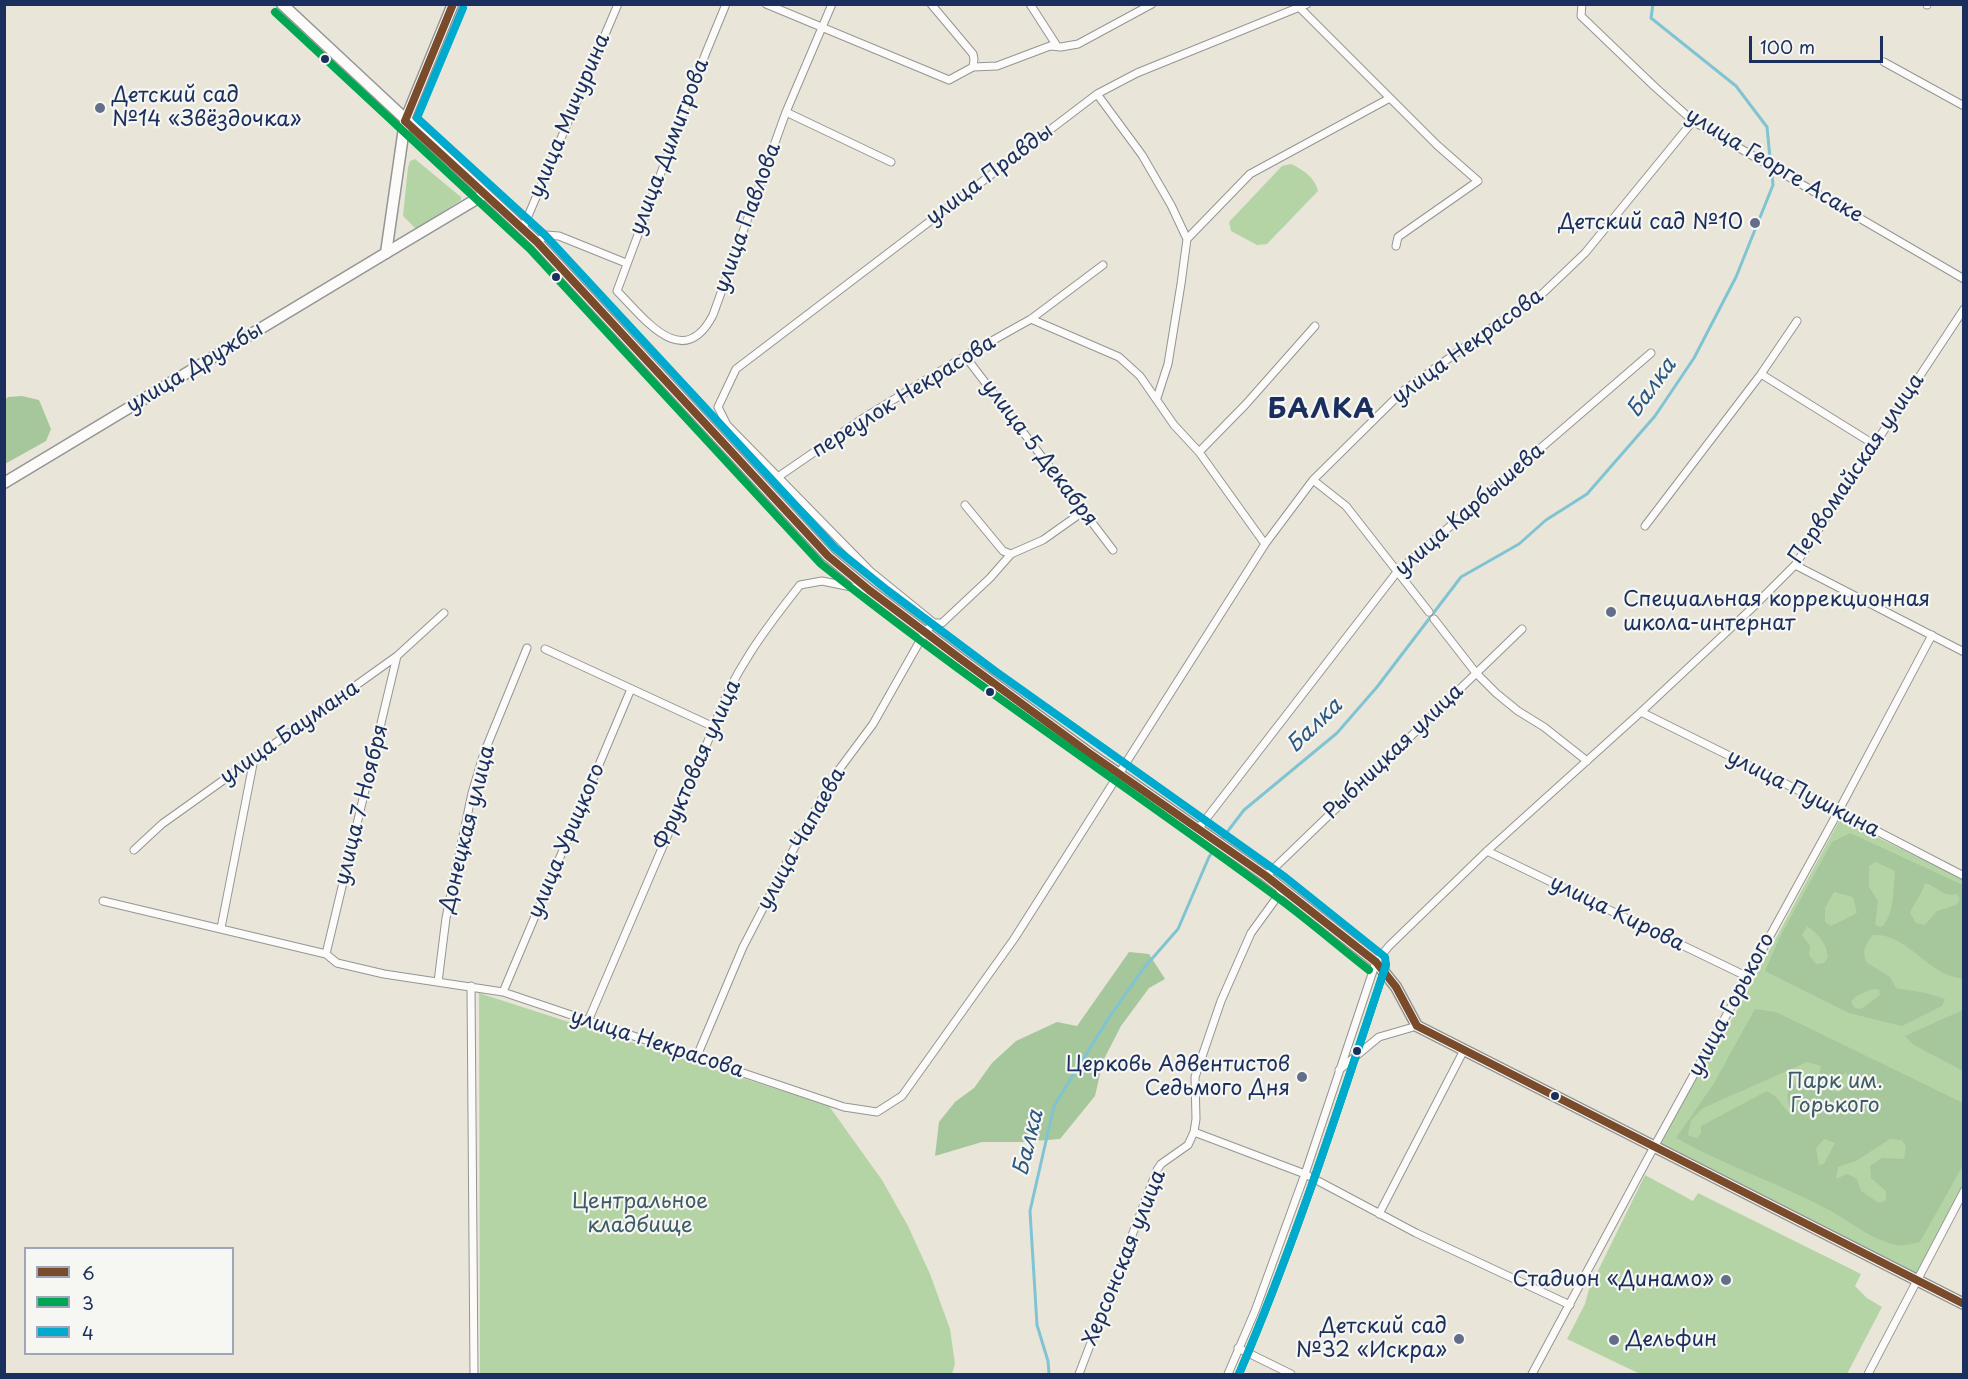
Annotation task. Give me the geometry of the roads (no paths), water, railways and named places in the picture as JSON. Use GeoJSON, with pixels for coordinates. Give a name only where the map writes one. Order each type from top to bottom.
{"type":"FeatureCollection","features":[{"type":"Feature","properties":{"kind":"main road"},"geometry":{"type":"LineString","coordinates":[[282,4],[537,242],[828,556],[869,590],[1089,753],[1266,876],[1376,962],[1396,987],[1417,1026],[1964,1304]]}},
{"type":"Feature","properties":{"kind":"main road"},"geometry":{"type":"LineString","coordinates":[[386,253],[405,121],[453,4]]}},
{"type":"Feature","properties":{"kind":"main road","name":"улица Дружбы"},"geometry":{"type":"LineString","coordinates":[[4,483],[485,194]]}},
{"type":"Feature","properties":{"kind":"street","name":"улица Мичурина"},"geometry":{"type":"LineString","coordinates":[[523,228],[618,4]]}},
{"type":"Feature","properties":{"kind":"street","name":"улица Димитрова"},"geometry":{"type":"LineString","coordinates":[[617,291],[726,4]]}},
{"type":"Feature","properties":{"kind":"street"},"geometry":{"type":"LineString","coordinates":[[766,4],[949,80],[973,67],[997,66],[1043,48],[1072,46],[1086,41],[1152,4]]}},
{"type":"Feature","properties":{"kind":"street","name":"улица Павлова"},"geometry":{"type":"LineString","coordinates":[[617,291],[667,338],[686,339],[699,334],[706,328],[713,315],[786,112],[832,4]]}},
{"type":"Feature","properties":{"kind":"street"},"geometry":{"type":"LineString","coordinates":[[931,4],[973,54],[973,67]]}},
{"type":"Feature","properties":{"kind":"street"},"geometry":{"type":"LineString","coordinates":[[1030,4],[1057,46]]}},
{"type":"Feature","properties":{"kind":"street","name":"улица Георге Асаке"},"geometry":{"type":"LineString","coordinates":[[1582,4],[1581,16],[1693,120],[1964,279]]}},
{"type":"Feature","properties":{"kind":"street"},"geometry":{"type":"LineString","coordinates":[[1303,6],[1437,146],[1478,182],[1398,237],[1396,246]]}},
{"type":"Feature","properties":{"kind":"street","name":"улица Правды"},"geometry":{"type":"LineString","coordinates":[[778,477],[727,425],[718,407],[736,369],[1097,94],[1137,73],[1303,6]]}},
{"type":"Feature","properties":{"kind":"street"},"geometry":{"type":"LineString","coordinates":[[1884,62],[1964,106]]}},
{"type":"Feature","properties":{"kind":"street"},"geometry":{"type":"LineString","coordinates":[[1097,94],[1142,155],[1187,238],[1170,355],[1157,398]]}},
{"type":"Feature","properties":{"kind":"street"},"geometry":{"type":"LineString","coordinates":[[1187,238],[1250,174],[1390,98]]}},
{"type":"Feature","properties":{"kind":"street"},"geometry":{"type":"LineString","coordinates":[[786,112],[891,162]]}},
{"type":"Feature","properties":{"kind":"street","name":"улица Некрасова"},"geometry":{"type":"LineString","coordinates":[[103,901],[326,954],[337,963],[352,967],[503,992],[844,1107],[876,1112],[902,1096],[1014,939],[1265,544],[1313,480],[1402,391],[1551,286],[1585,253],[1693,120]]}},
{"type":"Feature","properties":{"kind":"street"},"geometry":{"type":"LineString","coordinates":[[537,242],[546,235],[559,236],[626,263]]}},
{"type":"Feature","properties":{"kind":"street","name":"переулок Некрасова"},"geometry":{"type":"LineString","coordinates":[[778,477],[866,417],[964,356],[1031,319],[1103,265]]}},
{"type":"Feature","properties":{"kind":"street","name":"Первомайская улица"},"geometry":{"type":"LineString","coordinates":[[1228,1374],[1255,1311],[1305,1174],[1376,962],[1389,946],[1486,851],[1641,712],[1795,565],[1964,309]]}},
{"type":"Feature","properties":{"kind":"street"},"geometry":{"type":"LineString","coordinates":[[1031,319],[1119,357],[1140,376],[1174,424],[1199,452],[1265,544]]}},
{"type":"Feature","properties":{"kind":"street"},"geometry":{"type":"LineString","coordinates":[[1645,526],[1761,374],[1797,321]]}},
{"type":"Feature","properties":{"kind":"street"},"geometry":{"type":"LineString","coordinates":[[1199,452],[1246,404],[1315,326]]}},
{"type":"Feature","properties":{"kind":"street","name":"улица Карбышева"},"geometry":{"type":"LineString","coordinates":[[1198,828],[1397,572],[1651,353]]}},
{"type":"Feature","properties":{"kind":"street","name":"улица 5 Декабря"},"geometry":{"type":"LineString","coordinates":[[964,356],[1113,550]]}},
{"type":"Feature","properties":{"kind":"street"},"geometry":{"type":"LineString","coordinates":[[1761,374],[1875,446]]}},
{"type":"Feature","properties":{"kind":"street"},"geometry":{"type":"LineString","coordinates":[[778,477],[870,571],[934,623]]}},
{"type":"Feature","properties":{"kind":"street"},"geometry":{"type":"LineString","coordinates":[[1313,480],[1346,506],[1476,673],[1518,711],[1544,727],[1587,761]]}},
{"type":"Feature","properties":{"kind":"street"},"geometry":{"type":"LineString","coordinates":[[964,505],[1003,551],[1011,554],[1043,540],[1084,511]]}},
{"type":"Feature","properties":{"kind":"street","name":"улица Чапаева"},"geometry":{"type":"LineString","coordinates":[[697,1056],[743,947],[802,832],[838,771],[873,724],[925,632],[934,623],[942,623],[990,578],[1011,554]]}},
{"type":"Feature","properties":{"kind":"street"},"geometry":{"type":"LineString","coordinates":[[1795,565],[1964,652]]}},
{"type":"Feature","properties":{"kind":"street","name":"Фруктовая улица"},"geometry":{"type":"LineString","coordinates":[[588,1021],[714,727],[719,710],[758,638],[800,585],[822,581],[869,590]]}},
{"type":"Feature","properties":{"kind":"street","name":"улица Баумана"},"geometry":{"type":"LineString","coordinates":[[134,850],[162,824],[397,656],[444,613]]}},
{"type":"Feature","properties":{"kind":"street","name":"Рыбницкая улица"},"geometry":{"type":"LineString","coordinates":[[1266,876],[1522,629]]}},
{"type":"Feature","properties":{"kind":"street","name":"улица Горького"},"geometry":{"type":"LineString","coordinates":[[1532,1374],[1932,635]]}},
{"type":"Feature","properties":{"kind":"street","name":"Донецкая улица"},"geometry":{"type":"LineString","coordinates":[[438,982],[446,918],[472,793],[484,753],[527,648]]}},
{"type":"Feature","properties":{"kind":"street"},"geometry":{"type":"LineString","coordinates":[[545,649],[714,727]]}},
{"type":"Feature","properties":{"kind":"street","name":"улица 7 Ноября"},"geometry":{"type":"LineString","coordinates":[[326,954],[397,656]]}},
{"type":"Feature","properties":{"kind":"street","name":"улица Урицкого"},"geometry":{"type":"LineString","coordinates":[[503,992],[631,689]]}},
{"type":"Feature","properties":{"kind":"street","name":"улица Пушкина"},"geometry":{"type":"LineString","coordinates":[[1641,712],[1964,876]]}},
{"type":"Feature","properties":{"kind":"street"},"geometry":{"type":"LineString","coordinates":[[221,928],[254,759]]}},
{"type":"Feature","properties":{"kind":"street","name":"улица Кирова"},"geometry":{"type":"LineString","coordinates":[[1486,851],[1748,976]]}},
{"type":"Feature","properties":{"kind":"street"},"geometry":{"type":"LineString","coordinates":[[1283,889],[1251,933],[1221,1000],[1195,1077],[1194,1132],[1305,1174],[1379,1214],[1570,1305]]}},
{"type":"Feature","properties":{"kind":"street"},"geometry":{"type":"LineString","coordinates":[[471,986],[474,1374]]}},
{"type":"Feature","properties":{"kind":"street"},"geometry":{"type":"LineString","coordinates":[[1339,1070],[1379,1037],[1417,1026]]}},
{"type":"Feature","properties":{"kind":"street"},"geometry":{"type":"LineString","coordinates":[[1379,1214],[1464,1050]]}},
{"type":"Feature","properties":{"kind":"street","name":"Херсонская улица"},"geometry":{"type":"LineString","coordinates":[[1079,1374],[1157,1170],[1161,1164],[1184,1150],[1194,1132]]}},
{"type":"Feature","properties":{"kind":"street"},"geometry":{"type":"LineString","coordinates":[[1868,1374],[1964,1191]]}},
{"type":"Feature","properties":{"kind":"street"},"geometry":{"type":"LineString","coordinates":[[1239,1348],[1291,1374]]}},
{"type":"Feature","properties":{"kind":"waterway","name":"Балка"},"geometry":{"type":"LineString","coordinates":[[1653,4],[1651,18],[1736,86],[1767,127],[1770,158]]}},
{"type":"Feature","properties":{"kind":"waterway","name":"Балка"},"geometry":{"type":"LineString","coordinates":[[1221,840],[1244,810],[1337,733],[1377,687],[1461,577],[1519,544],[1546,520],[1587,494],[1655,416],[1694,358],[1736,277],[1773,185],[1772,175]]}},
{"type":"Feature","properties":{"kind":"waterway","name":"Балка"},"geometry":{"type":"LineString","coordinates":[[1049,1374],[1048,1361],[1037,1325],[1030,1211],[1054,1106],[1108,1019],[1143,969],[1178,929],[1209,857],[1217,845]]}},
{"type":"Feature","properties":{"kind":"place","name":"Детский сад №14 «Звёздочка»"},"geometry":{"type":"Point","coordinates":[100,108]}},
{"type":"Feature","properties":{"kind":"place","name":"Детский сад №10"},"geometry":{"type":"Point","coordinates":[1755,223]}},
{"type":"Feature","properties":{"kind":"place","name":"Специальная коррекционная школа-интернат"},"geometry":{"type":"Point","coordinates":[1611,612]}},
{"type":"Feature","properties":{"kind":"place","name":"Церковь Адвентистов Седьмого Дня"},"geometry":{"type":"Point","coordinates":[1302,1077]}},
{"type":"Feature","properties":{"kind":"place","name":"Стадион «Динамо»"},"geometry":{"type":"Point","coordinates":[1726,1280]}},
{"type":"Feature","properties":{"kind":"place","name":"Детский сад №32 «Искра»"},"geometry":{"type":"Point","coordinates":[1459,1339]}},
{"type":"Feature","properties":{"kind":"place","name":"Дельфин"},"geometry":{"type":"Point","coordinates":[1614,1340]}},
{"type":"Feature","properties":{"kind":"district","name":"БАЛКА"},"geometry":{"type":"Point","coordinates":[1322,411]}},
{"type":"Feature","properties":{"kind":"park label","name":"Парк им. Горького"},"geometry":{"type":"Point","coordinates":[1835,1094]}},
{"type":"Feature","properties":{"kind":"park label","name":"Центральное кладбище"},"geometry":{"type":"Point","coordinates":[640,1214]}}]}
